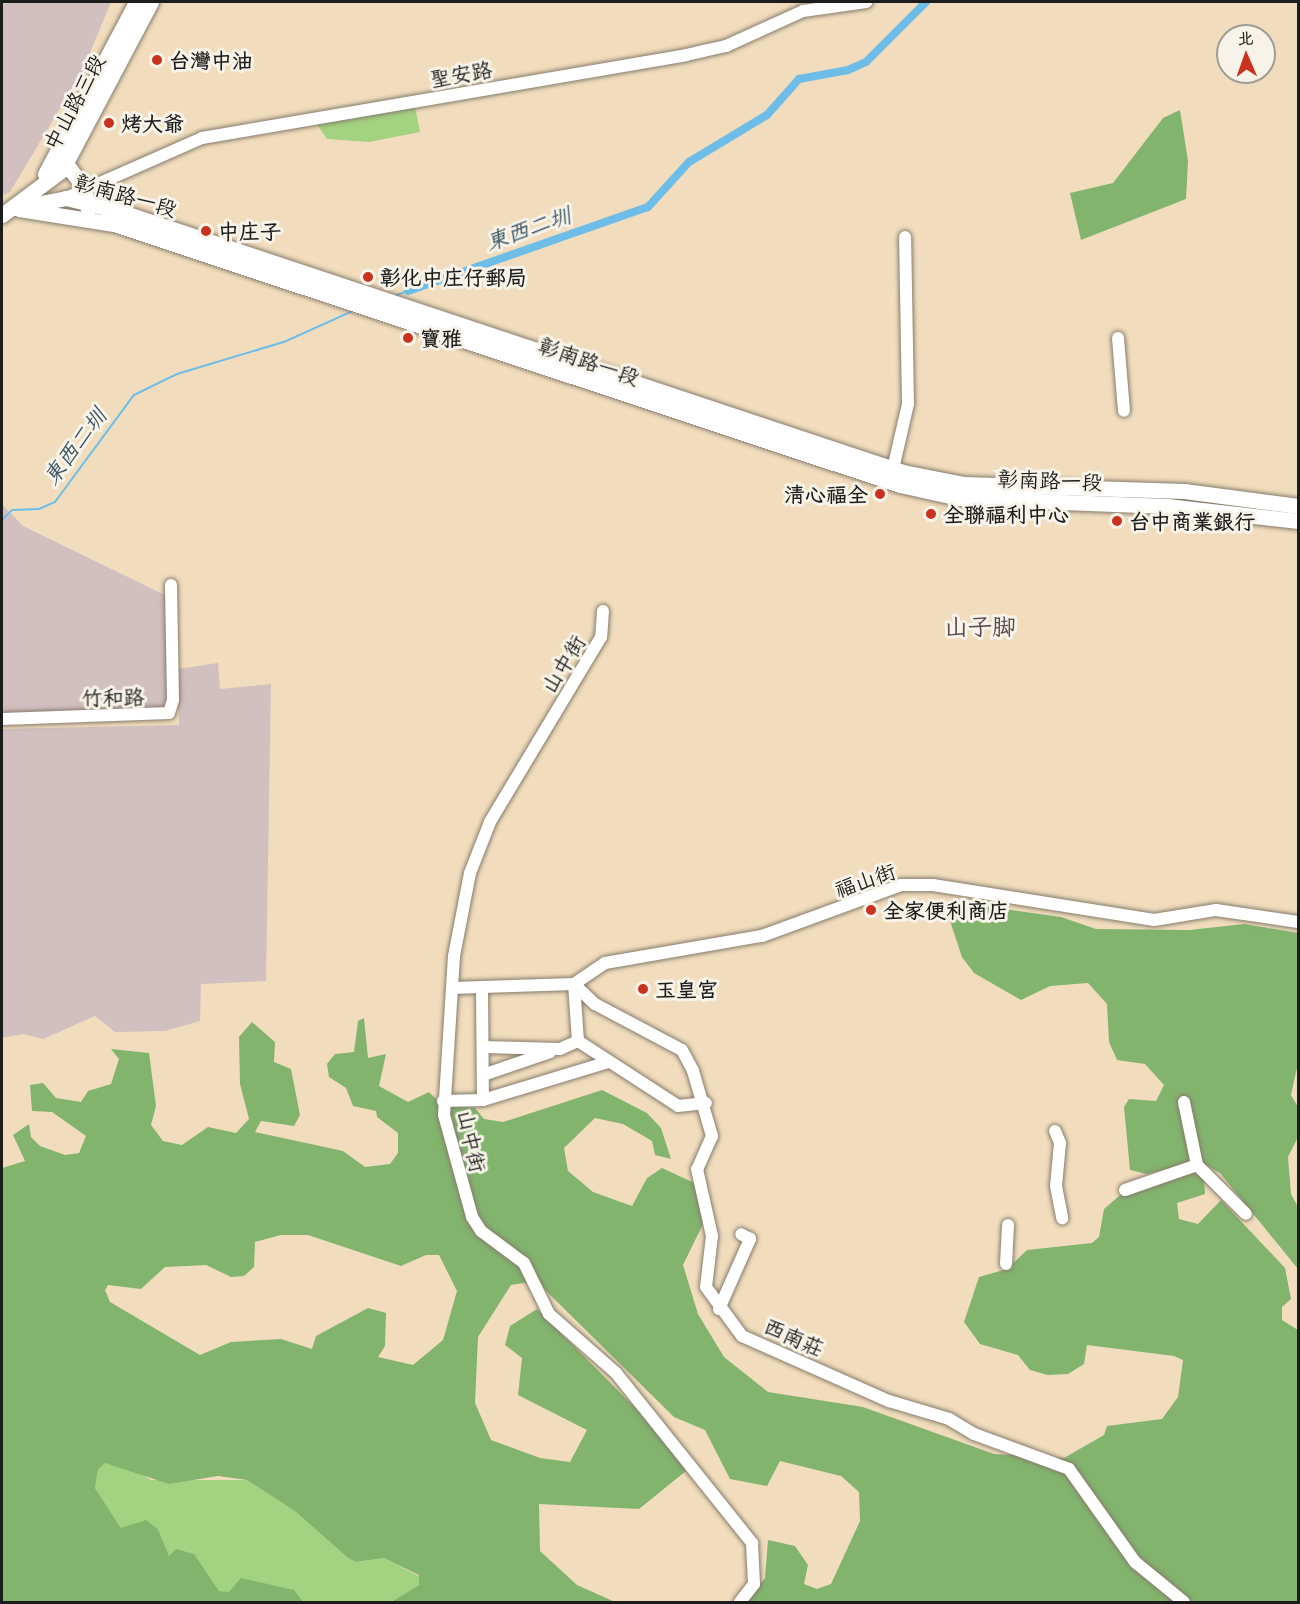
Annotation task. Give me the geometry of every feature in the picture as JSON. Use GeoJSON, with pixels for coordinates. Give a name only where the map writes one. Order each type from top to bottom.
{"type":"FeatureCollection","features":[{"type":"Feature","properties":{"kind":"main road","name":"中山路三段"},"geometry":{"type":"LineString","coordinates":[[60,163],[136,2]]}},
{"type":"Feature","properties":{"kind":"main road","name":"中山路三段"},"geometry":{"type":"LineString","coordinates":[[2,215],[16,208],[60,163],[151,2]]}},
{"type":"Feature","properties":{"kind":"main road"},"geometry":{"type":"LineString","coordinates":[[60,163],[80,199]]}},
{"type":"Feature","properties":{"kind":"main road","name":"彰南路一段"},"geometry":{"type":"LineString","coordinates":[[16,208],[80,199],[893,469],[963,484],[1184,491],[1299,506]]}},
{"type":"Feature","properties":{"kind":"main road","name":"彰南路一段"},"geometry":{"type":"LineString","coordinates":[[16,208],[80,199],[900,485],[959,498],[1167,506],[1299,521]]}},
{"type":"Feature","properties":{"kind":"street","name":"聖安路"},"geometry":{"type":"LineString","coordinates":[[80,199],[202,138],[686,55],[726,46],[803,10],[866,2]]}},
{"type":"Feature","properties":{"kind":"street"},"geometry":{"type":"LineString","coordinates":[[893,469],[908,404],[904,237]]}},
{"type":"Feature","properties":{"kind":"street"},"geometry":{"type":"LineString","coordinates":[[1118,338],[1124,411]]}},
{"type":"Feature","properties":{"kind":"street","name":"竹和路"},"geometry":{"type":"LineString","coordinates":[[2,719],[169,713],[173,700],[171,585]]}},
{"type":"Feature","properties":{"kind":"street","name":"山中街"},"geometry":{"type":"LineString","coordinates":[[603,611],[602,637],[490,822],[470,873],[452,988],[443,1101],[458,1174],[481,1232],[524,1263],[549,1314],[616,1373],[752,1544],[754,1584],[740,1602]]}},
{"type":"Feature","properties":{"kind":"street","name":"福山街"},"geometry":{"type":"LineString","coordinates":[[574,984],[605,963],[762,936],[901,885],[933,885],[1154,920],[1216,910],[1299,922]]}},
{"type":"Feature","properties":{"kind":"street"},"geometry":{"type":"LineString","coordinates":[[452,988],[482,990],[574,984],[578,1041]]}},
{"type":"Feature","properties":{"kind":"street","name":"西南莊"},"geometry":{"type":"LineString","coordinates":[[574,984],[595,1004],[682,1050],[706,1103],[711,1136],[697,1169],[712,1236],[705,1278],[719,1309],[742,1336],[889,1401],[948,1419],[974,1434],[1069,1468],[1135,1562],[1184,1602]]}},
{"type":"Feature","properties":{"kind":"street"},"geometry":{"type":"LineString","coordinates":[[482,990],[483,1100]]}},
{"type":"Feature","properties":{"kind":"street"},"geometry":{"type":"LineString","coordinates":[[483,1075],[578,1041]]}},
{"type":"Feature","properties":{"kind":"street"},"geometry":{"type":"LineString","coordinates":[[578,1041],[678,1106],[706,1103]]}},
{"type":"Feature","properties":{"kind":"street"},"geometry":{"type":"LineString","coordinates":[[483,1047],[560,1049]]}},
{"type":"Feature","properties":{"kind":"street"},"geometry":{"type":"LineString","coordinates":[[443,1101],[483,1100],[608,1062]]}},
{"type":"Feature","properties":{"kind":"street"},"geometry":{"type":"LineString","coordinates":[[1184,1102],[1197,1165],[1246,1214]]}},
{"type":"Feature","properties":{"kind":"street"},"geometry":{"type":"LineString","coordinates":[[1055,1131],[1060,1143],[1056,1186],[1062,1218]]}},
{"type":"Feature","properties":{"kind":"street"},"geometry":{"type":"LineString","coordinates":[[1125,1190],[1197,1165]]}},
{"type":"Feature","properties":{"kind":"street"},"geometry":{"type":"LineString","coordinates":[[1006,1264],[1008,1225]]}},
{"type":"Feature","properties":{"kind":"street"},"geometry":{"type":"LineString","coordinates":[[719,1309],[750,1239],[741,1234]]}},
{"type":"Feature","properties":{"kind":"shaded area"},"geometry":{"type":"Polygon","coordinates":[[[2,2],[111,2],[83,70],[10,192],[2,196],[2,2]]]}},
{"type":"Feature","properties":{"kind":"shaded area"},"geometry":{"type":"Polygon","coordinates":[[[2,504],[23,526],[167,596],[168,710],[2,713],[2,504]]]}},
{"type":"Feature","properties":{"kind":"shaded area"},"geometry":{"type":"Polygon","coordinates":[[[218,663],[220,689],[271,684],[266,981],[201,984],[200,1021],[165,1031],[115,1032],[95,1016],[43,1039],[23,1034],[2,1038],[2,729],[179,725],[178,669],[218,663]]]}},
{"type":"Feature","properties":{"kind":"green space"},"geometry":{"type":"Polygon","coordinates":[[[414,101],[420,132],[369,142],[327,139],[313,119],[414,101]]]}},
{"type":"Feature","properties":{"kind":"green space"},"geometry":{"type":"Polygon","coordinates":[[[1180,110],[1188,161],[1186,199],[1081,240],[1070,193],[1113,183],[1163,118],[1180,110]]]}},
{"type":"Feature","properties":{"kind":"green space"},"geometry":{"type":"Polygon","coordinates":[[[983,906],[1061,917],[1096,929],[1189,930],[1244,924],[1298,933],[1298,1063],[1291,1095],[1298,1107],[1298,1137],[1288,1157],[1291,1194],[1298,1207],[1298,1269],[1220,1173],[1198,1161],[1147,1174],[1130,1170],[1124,1107],[1129,1099],[1156,1101],[1164,1085],[1145,1064],[1117,1060],[1109,1042],[1107,1004],[1088,983],[1050,986],[1021,1000],[974,973],[962,957],[947,912],[983,906]]]}},
{"type":"Feature","properties":{"kind":"green space"},"geometry":{"type":"Polygon","coordinates":[[[364,1018],[368,1058],[386,1054],[379,1086],[408,1102],[429,1092],[442,1105],[475,1108],[484,1119],[503,1122],[602,1090],[647,1113],[661,1128],[671,1159],[655,1155],[652,1141],[623,1124],[595,1118],[564,1148],[568,1171],[593,1192],[632,1206],[647,1178],[662,1168],[703,1187],[705,1220],[683,1265],[698,1314],[724,1357],[768,1392],[863,1407],[994,1454],[1064,1458],[1104,1435],[1107,1426],[1162,1419],[1178,1397],[1183,1360],[1174,1356],[1087,1345],[1084,1364],[1068,1374],[1048,1375],[1030,1370],[1018,1355],[980,1344],[964,1322],[979,1277],[1007,1269],[1027,1250],[1092,1243],[1099,1237],[1104,1209],[1126,1190],[1195,1173],[1204,1179],[1205,1194],[1177,1203],[1179,1219],[1198,1224],[1221,1200],[1285,1268],[1291,1299],[1282,1307],[1282,1320],[1298,1330],[1298,1602],[745,1602],[765,1578],[768,1540],[795,1546],[808,1565],[804,1584],[817,1589],[831,1584],[860,1521],[859,1492],[841,1476],[780,1461],[767,1486],[730,1479],[705,1430],[674,1417],[536,1281],[511,1285],[478,1337],[475,1403],[491,1440],[540,1458],[570,1462],[587,1430],[518,1395],[522,1358],[505,1345],[510,1326],[537,1309],[674,1447],[686,1471],[639,1509],[539,1504],[540,1551],[577,1585],[615,1602],[391,1602],[419,1585],[419,1575],[384,1558],[356,1562],[348,1558],[296,1512],[247,1480],[218,1476],[169,1484],[105,1463],[98,1470],[95,1488],[121,1528],[146,1520],[158,1529],[169,1556],[176,1549],[194,1554],[219,1591],[229,1592],[241,1578],[294,1590],[303,1602],[2,1602],[2,1168],[25,1161],[13,1135],[29,1124],[31,1137],[40,1146],[65,1155],[79,1153],[86,1136],[52,1112],[32,1111],[30,1085],[43,1083],[56,1098],[81,1102],[88,1091],[111,1084],[119,1059],[111,1049],[149,1053],[156,1106],[151,1125],[163,1141],[182,1145],[208,1127],[236,1133],[249,1119],[240,1084],[239,1037],[252,1022],[275,1042],[274,1062],[291,1069],[300,1115],[294,1126],[261,1121],[255,1132],[343,1151],[365,1167],[390,1164],[398,1153],[398,1133],[377,1117],[376,1111],[353,1106],[346,1088],[329,1077],[327,1064],[335,1054],[354,1052],[358,1021],[364,1018]],[[281,1235],[255,1242],[254,1267],[244,1276],[231,1277],[206,1265],[165,1267],[141,1289],[108,1285],[105,1290],[110,1302],[200,1355],[231,1342],[281,1339],[312,1349],[316,1336],[368,1308],[386,1313],[385,1346],[378,1357],[413,1365],[443,1340],[457,1291],[439,1255],[426,1255],[401,1266],[308,1235],[281,1235]]]}},
{"type":"Feature","properties":{"kind":"green space"},"geometry":{"type":"Polygon","coordinates":[[[105,1463],[125,1465],[151,1480],[247,1480],[296,1512],[348,1558],[357,1562],[384,1558],[419,1576],[419,1585],[391,1602],[303,1602],[219,1591],[211,1587],[204,1569],[169,1557],[158,1529],[121,1528],[95,1488],[98,1470],[105,1463]]]}},
{"type":"Feature","properties":{"kind":"waterway","name":"東西二圳"},"geometry":{"type":"LineString","coordinates":[[408,291],[648,207],[689,162],[767,115],[799,79],[848,70],[866,62],[926,2]]}},
{"type":"Feature","properties":{"kind":"waterway","name":"東西二圳"},"geometry":{"type":"LineString","coordinates":[[394,296],[408,291]]}},
{"type":"Feature","properties":{"kind":"waterway","name":"東西二圳"},"geometry":{"type":"LineString","coordinates":[[2,520],[12,510],[39,509],[55,502],[134,395],[177,374],[284,342],[355,310]]}},
{"type":"Feature","properties":{"kind":"place","name":"台灣中油"},"geometry":{"type":"Point","coordinates":[157,60]}},
{"type":"Feature","properties":{"kind":"place","name":"烤大爺"},"geometry":{"type":"Point","coordinates":[109,123]}},
{"type":"Feature","properties":{"kind":"place","name":"中庄子"},"geometry":{"type":"Point","coordinates":[206,231]}},
{"type":"Feature","properties":{"kind":"place","name":"彰化中庄仔郵局"},"geometry":{"type":"Point","coordinates":[368,277]}},
{"type":"Feature","properties":{"kind":"place","name":"寶雅"},"geometry":{"type":"Point","coordinates":[408,338]}},
{"type":"Feature","properties":{"kind":"place","name":"清心福全"},"geometry":{"type":"Point","coordinates":[880,494]}},
{"type":"Feature","properties":{"kind":"place","name":"全聯福利中心"},"geometry":{"type":"Point","coordinates":[931,514]}},
{"type":"Feature","properties":{"kind":"place","name":"台中商業銀行"},"geometry":{"type":"Point","coordinates":[1117,521]}},
{"type":"Feature","properties":{"kind":"place","name":"全家便利商店"},"geometry":{"type":"Point","coordinates":[871,910]}},
{"type":"Feature","properties":{"kind":"place","name":"玉皇宮"},"geometry":{"type":"Point","coordinates":[643,989]}},
{"type":"Feature","properties":{"kind":"district","name":"山子脚"},"geometry":{"type":"Point","coordinates":[980,626]}}]}
